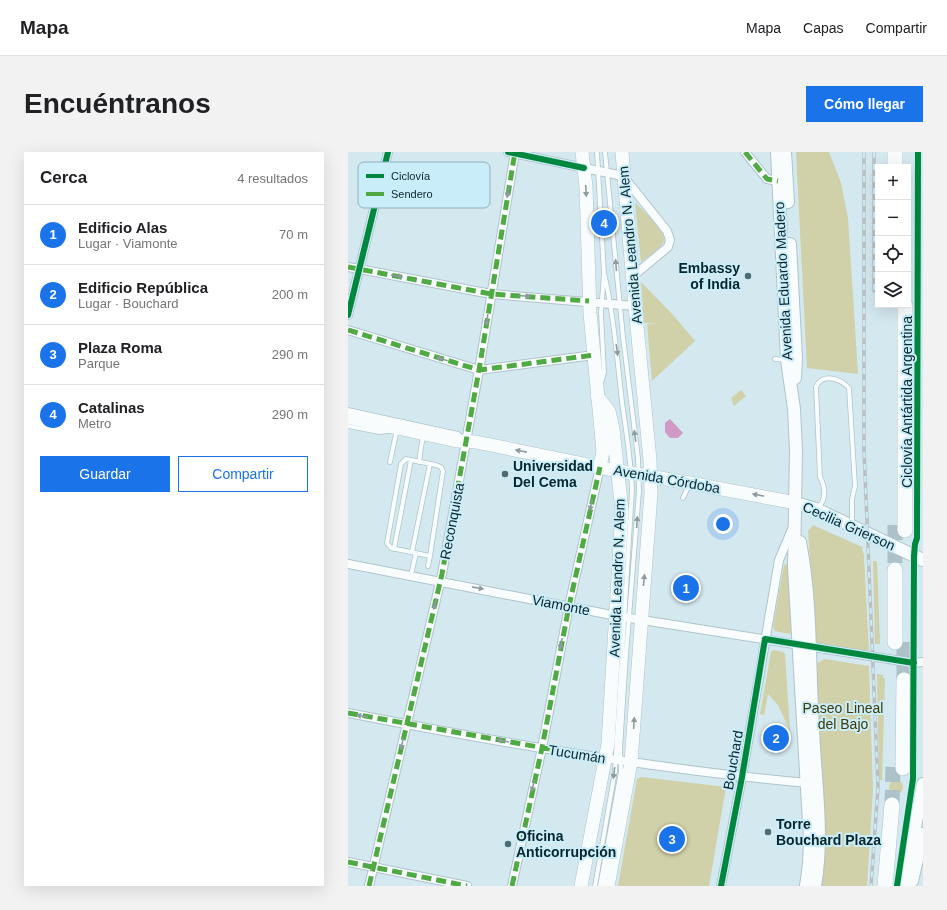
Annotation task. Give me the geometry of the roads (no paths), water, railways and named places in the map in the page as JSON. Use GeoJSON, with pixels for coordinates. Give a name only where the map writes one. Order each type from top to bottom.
{"type":"FeatureCollection","features":[{"type":"Feature","properties":{"kind":"highway"},"geometry":{"type":"LineString","coordinates":[[895,152],[895,164]]}},
{"type":"Feature","properties":{"kind":"highway"},"geometry":{"type":"LineString","coordinates":[[904,152],[904,164]]}},
{"type":"Feature","properties":{"kind":"highway"},"geometry":{"type":"LineString","coordinates":[[895,308],[900,528],[905,308]]}},
{"type":"Feature","properties":{"kind":"highway"},"geometry":{"type":"LineString","coordinates":[[899,642],[900,572]]}},
{"type":"Feature","properties":{"kind":"highway"},"geometry":{"type":"LineString","coordinates":[[898,767],[899,680]]}},
{"type":"Feature","properties":{"kind":"highway"},"geometry":{"type":"LineString","coordinates":[[895,886],[896,805]]}},
{"type":"Feature","properties":{"kind":"main road"},"geometry":{"type":"LineString","coordinates":[[582,152],[600,302],[594,355],[603,451],[600,467]]}},
{"type":"Feature","properties":{"kind":"main road","name":"Avenida Leandro N. Alem"},"geometry":{"type":"LineString","coordinates":[[608,886],[628,617],[641,475],[634,306],[622,152]]}},
{"type":"Feature","properties":{"kind":"main road","name":"Avenida Eduardo Madero"},"geometry":{"type":"LineString","coordinates":[[777,152],[787,360],[794,409]]}},
{"type":"Feature","properties":{"kind":"main road","name":"Avenida Eduardo Madero"},"geometry":{"type":"LineString","coordinates":[[785,152],[796,358],[794,409],[796,503],[794,568],[804,644],[819,851],[815,886]]}},
{"type":"Feature","properties":{"kind":"main road","name":"Avenida Leandro N. Alem"},"geometry":{"type":"LineString","coordinates":[[582,886],[618,760],[628,617],[622,511],[613,429],[609,411],[597,396]]}},
{"type":"Feature","properties":{"kind":"main road","name":"Avenida Córdoba"},"geometry":{"type":"LineString","coordinates":[[348,417],[424,435],[796,503]]}},
{"type":"Feature","properties":{"kind":"main road","name":"Cecilia Grierson"},"geometry":{"type":"LineString","coordinates":[[796,503],[816,509],[852,525],[923,560]]}},
{"type":"Feature","properties":{"kind":"main road","name":"Avenida Eduardo Madero"},"geometry":{"type":"LineString","coordinates":[[804,644],[810,852],[806,886]]}},
{"type":"Feature","properties":{"kind":"main road"},"geometry":{"type":"LineString","coordinates":[[895,886],[907,872],[923,784]]}},
{"type":"Feature","properties":{"kind":"main road"},"geometry":{"type":"LineString","coordinates":[[911,886],[923,834]]}},
{"type":"Feature","properties":{"kind":"street"},"geometry":{"type":"LineString","coordinates":[[386,162],[388,152]]}},
{"type":"Feature","properties":{"kind":"street"},"geometry":{"type":"LineString","coordinates":[[513,152],[623,176],[667,231],[670,240],[668,247],[632,277]]}},
{"type":"Feature","properties":{"kind":"street","name":"Reconquista"},"geometry":{"type":"LineString","coordinates":[[369,886],[440,581],[480,370],[513,152]]}},
{"type":"Feature","properties":{"kind":"street"},"geometry":{"type":"LineString","coordinates":[[745,152],[767,179],[778,181]]}},
{"type":"Feature","properties":{"kind":"street"},"geometry":{"type":"LineString","coordinates":[[348,314],[374,208]]}},
{"type":"Feature","properties":{"kind":"street"},"geometry":{"type":"LineString","coordinates":[[348,267],[491,294],[634,306]]}},
{"type":"Feature","properties":{"kind":"street"},"geometry":{"type":"LineString","coordinates":[[348,330],[480,370],[594,355]]}},
{"type":"Feature","properties":{"kind":"street"},"geometry":{"type":"LineString","coordinates":[[512,886],[542,748],[568,606],[600,467]]}},
{"type":"Feature","properties":{"kind":"street","name":"Bouchard"},"geometry":{"type":"LineString","coordinates":[[721,886],[742,777],[779,560],[795,521]]}},
{"type":"Feature","properties":{"kind":"street","name":"Viamonte"},"geometry":{"type":"LineString","coordinates":[[348,564],[628,617],[804,644],[914,663],[923,662]]}},
{"type":"Feature","properties":{"kind":"street","name":"Tucumán"},"geometry":{"type":"LineString","coordinates":[[348,713],[407,725],[618,760],[742,777],[807,783]]}},
{"type":"Feature","properties":{"kind":"street"},"geometry":{"type":"LineString","coordinates":[[348,862],[467,886]]}},
{"type":"Feature","properties":{"kind":"lane"},"geometry":{"type":"LineString","coordinates":[[597,152],[604,273],[600,302],[604,373],[597,396]]}},
{"type":"Feature","properties":{"kind":"lane"},"geometry":{"type":"LineString","coordinates":[[605,152],[620,304],[641,475],[628,617]]}},
{"type":"Feature","properties":{"kind":"lane"},"geometry":{"type":"LineString","coordinates":[[604,273],[600,302],[619,365],[622,401],[641,475]]}},
{"type":"Feature","properties":{"kind":"lane"},"geometry":{"type":"LineString","coordinates":[[775,359],[787,360]]}},
{"type":"Feature","properties":{"kind":"lane"},"geometry":{"type":"LineString","coordinates":[[816,509],[822,504],[824,484],[820,477],[816,387],[818,382],[825,378],[838,380],[849,388],[855,486],[852,499],[852,525]]}},
{"type":"Feature","properties":{"kind":"lane","name":"Avenida Córdoba"},"geometry":{"type":"LineString","coordinates":[[348,410],[458,434],[466,442]]}},
{"type":"Feature","properties":{"kind":"lane"},"geometry":{"type":"LineString","coordinates":[[348,426],[379,432],[397,429],[390,462]]}},
{"type":"Feature","properties":{"kind":"lane"},"geometry":{"type":"LineString","coordinates":[[419,462],[421,454],[419,447],[424,435]]}},
{"type":"Feature","properties":{"kind":"lane"},"geometry":{"type":"LineString","coordinates":[[428,566],[430,556],[443,471],[441,467],[406,459],[401,464],[387,543],[388,546],[394,549],[430,556]]}},
{"type":"Feature","properties":{"kind":"lane"},"geometry":{"type":"LineString","coordinates":[[394,549],[411,460]]}},
{"type":"Feature","properties":{"kind":"lane"},"geometry":{"type":"LineString","coordinates":[[411,575],[430,464]]}},
{"type":"Feature","properties":{"kind":"lane"},"geometry":{"type":"LineString","coordinates":[[683,498],[690,483]]}},
{"type":"Feature","properties":{"kind":"lane"},"geometry":{"type":"LineString","coordinates":[[595,886],[618,760]]}},
{"type":"Feature","properties":{"kind":"lane"},"geometry":{"type":"LineString","coordinates":[[600,886],[621,771],[618,760]]}},
{"type":"Feature","properties":{"kind":"tunnel"},"geometry":{"type":"LineString","coordinates":[[895,525],[895,570]]}},
{"type":"Feature","properties":{"kind":"tunnel"},"geometry":{"type":"LineString","coordinates":[[904,642],[904,680]]}},
{"type":"Feature","properties":{"kind":"tunnel"},"geometry":{"type":"LineString","coordinates":[[892,805],[893,767]]}},
{"type":"Feature","properties":{"kind":"railway"},"geometry":{"type":"LineString","coordinates":[[864,152],[864,449],[878,787],[871,886]]}},
{"type":"Feature","properties":{"kind":"railway"},"geometry":{"type":"LineString","coordinates":[[874,152],[874,291]]}},
{"type":"Feature","properties":{"kind":"place","name":"Catalinas"},"geometry":{"type":"Point","coordinates":[604,223]}},
{"type":"Feature","properties":{"kind":"place","name":"Embassy of India"},"geometry":{"type":"Point","coordinates":[748,276]}},
{"type":"Feature","properties":{"kind":"place","name":"Universidad Del Cema"},"geometry":{"type":"Point","coordinates":[505,474]}},
{"type":"Feature","properties":{"kind":"place","name":"Edificio Alas"},"geometry":{"type":"Point","coordinates":[686,588]}},
{"type":"Feature","properties":{"kind":"place","name":"Edificio República"},"geometry":{"type":"Point","coordinates":[776,738]}},
{"type":"Feature","properties":{"kind":"place","name":"Torre Bouchard Plaza"},"geometry":{"type":"Point","coordinates":[768,832]}},
{"type":"Feature","properties":{"kind":"place","name":"Plaza Roma"},"geometry":{"type":"Point","coordinates":[672,839]}},
{"type":"Feature","properties":{"kind":"place","name":"Oficina Anticorrupción"},"geometry":{"type":"Point","coordinates":[508,844]}},
{"type":"Feature","properties":{"kind":"park label","name":"Paseo Lineal del Bajo"},"geometry":{"type":"Point","coordinates":[843,716]}}]}
